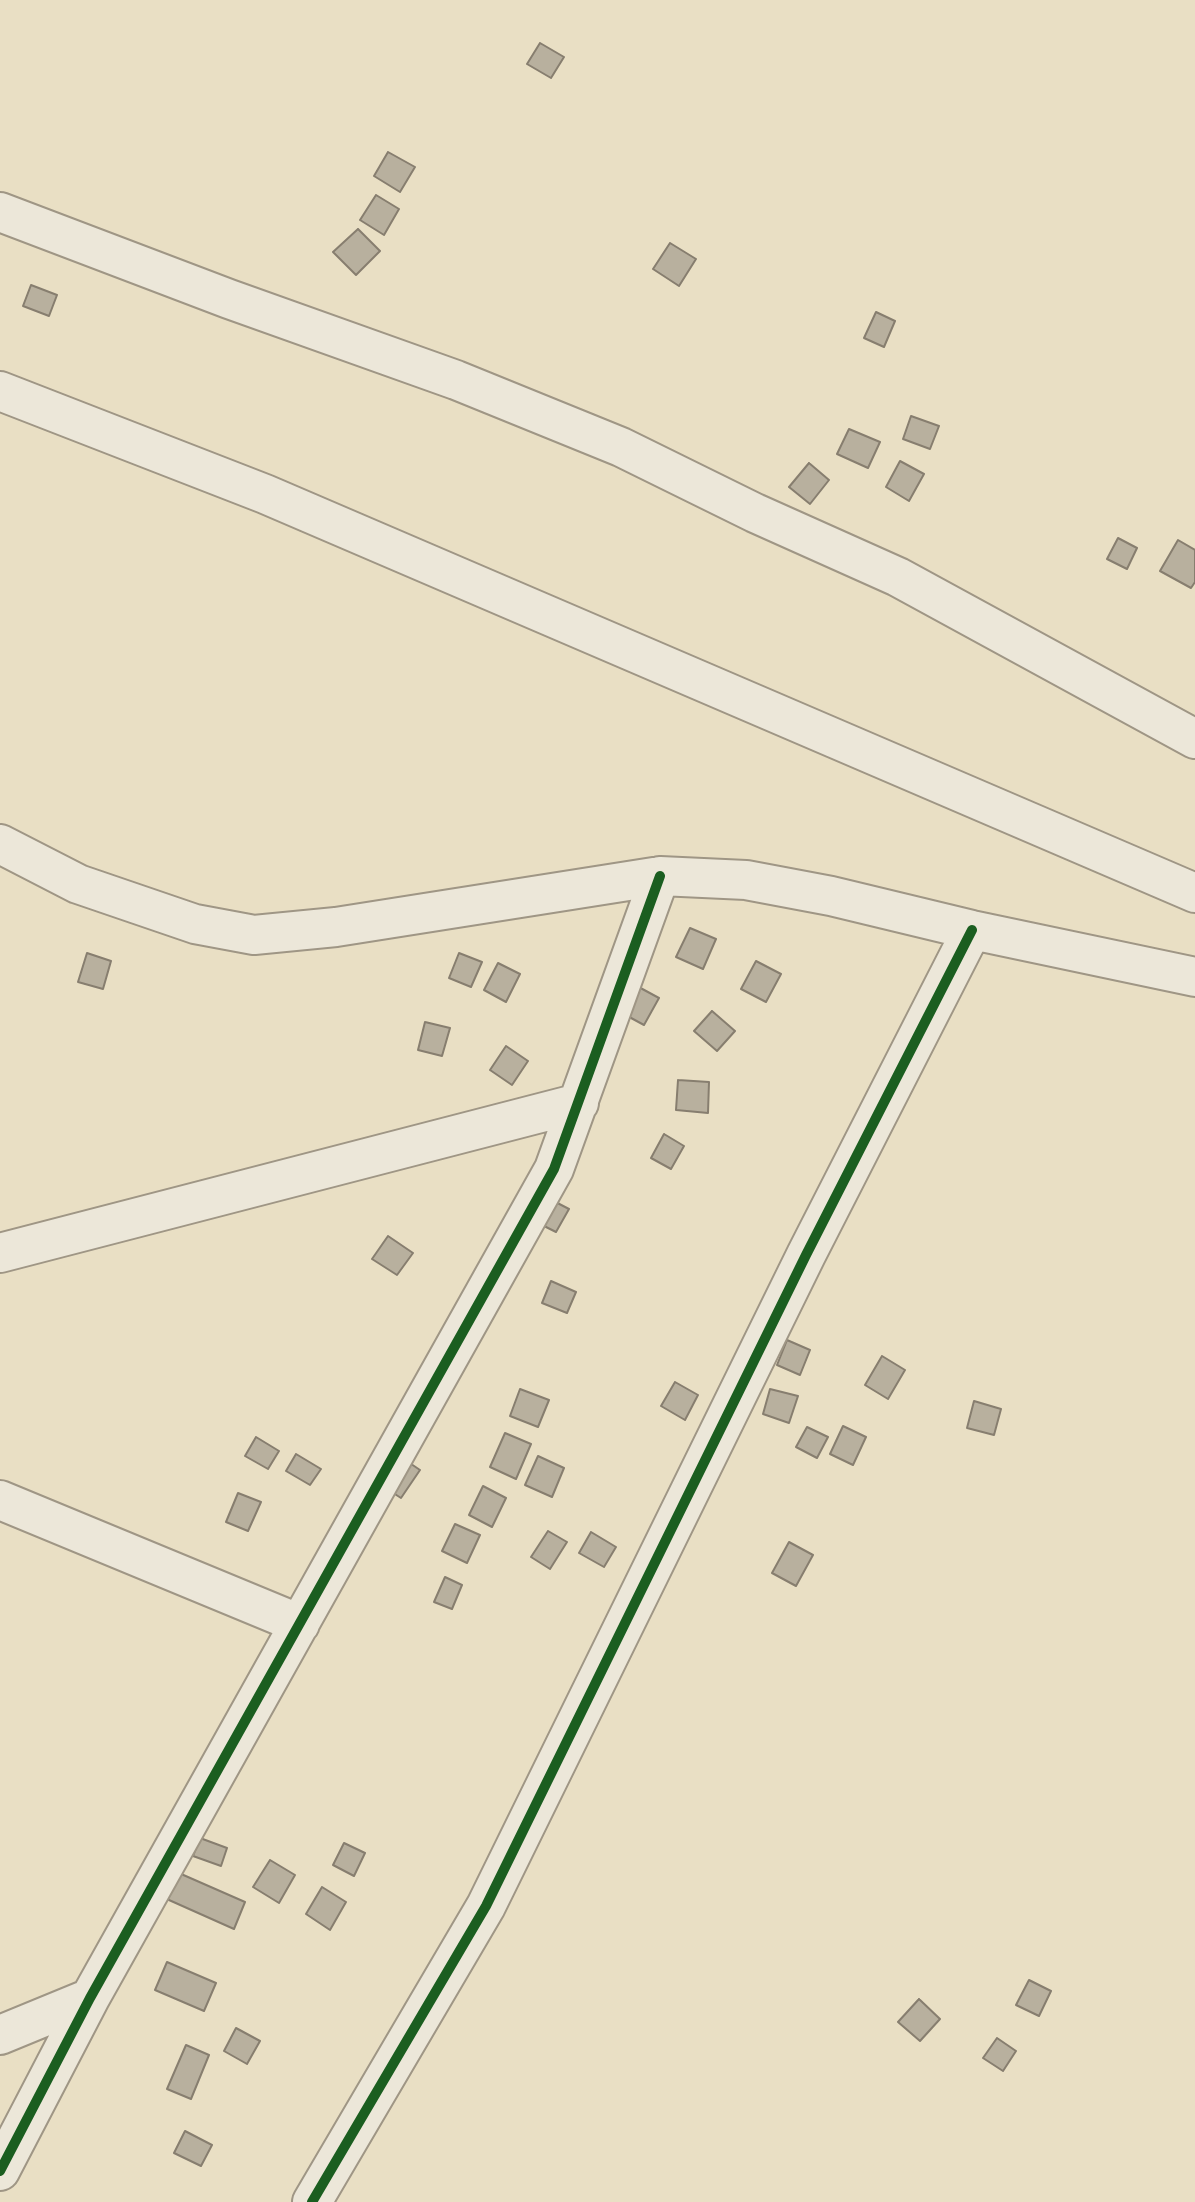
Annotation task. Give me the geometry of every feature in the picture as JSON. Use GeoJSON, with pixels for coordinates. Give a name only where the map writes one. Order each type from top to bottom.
{"type":"FeatureCollection","features":[{"type":"Feature","properties":{"kind":"street"},"geometry":{"type":"LineString","coordinates":[[0,212],[229,299],[456,380],[621,447],[755,513],[898,577],[1195,739]]}},
{"type":"Feature","properties":{"kind":"street"},"geometry":{"type":"LineString","coordinates":[[0,391],[265,494],[1195,893]]}},
{"type":"Feature","properties":{"kind":"street"},"geometry":{"type":"LineString","coordinates":[[0,844],[78,884],[195,924],[254,935],[336,927],[660,876],[746,880],[831,896],[972,930],[1195,977]]}},
{"type":"Feature","properties":{"kind":"street"},"geometry":{"type":"LineString","coordinates":[[0,2171],[90,1998],[554,1169],[660,876]]}},
{"type":"Feature","properties":{"kind":"street"},"geometry":{"type":"LineString","coordinates":[[313,2202],[486,1906],[806,1255],[972,930]]}},
{"type":"Feature","properties":{"kind":"street"},"geometry":{"type":"LineString","coordinates":[[0,1253],[579,1103]]}},
{"type":"Feature","properties":{"kind":"street"},"geometry":{"type":"LineString","coordinates":[[0,1500],[300,1624]]}},
{"type":"Feature","properties":{"kind":"street"},"geometry":{"type":"LineString","coordinates":[[0,2035],[90,1998]]}},
{"type":"Feature","properties":{"kind":"building"},"geometry":{"type":"Polygon","coordinates":[[[540,43],[564,57],[551,78],[527,64],[540,43]]]}},
{"type":"Feature","properties":{"kind":"building"},"geometry":{"type":"Polygon","coordinates":[[[388,152],[415,167],[400,192],[374,176],[388,152]]]}},
{"type":"Feature","properties":{"kind":"building"},"geometry":{"type":"Polygon","coordinates":[[[376,195],[399,209],[384,235],[360,220],[376,195]]]}},
{"type":"Feature","properties":{"kind":"building"},"geometry":{"type":"Polygon","coordinates":[[[358,229],[380,251],[356,275],[333,252],[358,229]]]}},
{"type":"Feature","properties":{"kind":"building"},"geometry":{"type":"Polygon","coordinates":[[[670,243],[696,259],[679,286],[653,269],[670,243]]]}},
{"type":"Feature","properties":{"kind":"building"},"geometry":{"type":"Polygon","coordinates":[[[31,285],[57,295],[49,316],[23,306],[31,285]]]}},
{"type":"Feature","properties":{"kind":"building"},"geometry":{"type":"Polygon","coordinates":[[[876,312],[895,321],[884,347],[864,338],[876,312]]]}},
{"type":"Feature","properties":{"kind":"building"},"geometry":{"type":"Polygon","coordinates":[[[911,416],[939,426],[930,449],[903,439],[911,416]]]}},
{"type":"Feature","properties":{"kind":"building"},"geometry":{"type":"Polygon","coordinates":[[[849,429],[880,442],[868,468],[837,454],[849,429]]]}},
{"type":"Feature","properties":{"kind":"building"},"geometry":{"type":"Polygon","coordinates":[[[900,461],[924,474],[909,501],[886,487],[900,461]]]}},
{"type":"Feature","properties":{"kind":"building"},"geometry":{"type":"Polygon","coordinates":[[[809,463],[829,480],[810,504],[789,487],[809,463]]]}},
{"type":"Feature","properties":{"kind":"building"},"geometry":{"type":"Polygon","coordinates":[[[1118,538],[1137,548],[1127,569],[1107,559],[1118,538]]]}},
{"type":"Feature","properties":{"kind":"building"},"geometry":{"type":"Polygon","coordinates":[[[1178,540],[1195,550],[1195,582],[1191,588],[1160,571],[1178,540]]]}},
{"type":"Feature","properties":{"kind":"building"},"geometry":{"type":"Polygon","coordinates":[[[690,928],[716,939],[703,969],[676,957],[690,928]]]}},
{"type":"Feature","properties":{"kind":"building"},"geometry":{"type":"Polygon","coordinates":[[[87,953],[111,961],[103,989],[78,982],[87,953]]]}},
{"type":"Feature","properties":{"kind":"building"},"geometry":{"type":"Polygon","coordinates":[[[459,953],[482,962],[471,987],[449,978],[459,953]]]}},
{"type":"Feature","properties":{"kind":"building"},"geometry":{"type":"Polygon","coordinates":[[[756,961],[781,974],[766,1002],[741,989],[756,961]]]}},
{"type":"Feature","properties":{"kind":"building"},"geometry":{"type":"Polygon","coordinates":[[[498,963],[520,974],[506,1002],[484,990],[498,963]]]}},
{"type":"Feature","properties":{"kind":"building"},"geometry":{"type":"Polygon","coordinates":[[[635,985],[659,998],[644,1025],[620,1012],[635,985]]]}},
{"type":"Feature","properties":{"kind":"building"},"geometry":{"type":"Polygon","coordinates":[[[712,1011],[735,1031],[717,1051],[694,1031],[712,1011]]]}},
{"type":"Feature","properties":{"kind":"building"},"geometry":{"type":"Polygon","coordinates":[[[425,1022],[450,1028],[442,1056],[418,1050],[425,1022]]]}},
{"type":"Feature","properties":{"kind":"building"},"geometry":{"type":"Polygon","coordinates":[[[506,1046],[528,1061],[512,1085],[490,1070],[506,1046]]]}},
{"type":"Feature","properties":{"kind":"building"},"geometry":{"type":"Polygon","coordinates":[[[678,1080],[709,1082],[708,1113],[676,1110],[678,1080]]]}},
{"type":"Feature","properties":{"kind":"building"},"geometry":{"type":"Polygon","coordinates":[[[664,1134],[684,1146],[671,1169],[651,1158],[664,1134]]]}},
{"type":"Feature","properties":{"kind":"building"},"geometry":{"type":"Polygon","coordinates":[[[544,1196],[569,1209],[556,1232],[532,1220],[544,1196]]]}},
{"type":"Feature","properties":{"kind":"building"},"geometry":{"type":"Polygon","coordinates":[[[388,1236],[413,1253],[397,1275],[372,1259],[388,1236]]]}},
{"type":"Feature","properties":{"kind":"building"},"geometry":{"type":"Polygon","coordinates":[[[551,1281],[576,1292],[567,1313],[542,1303],[551,1281]]]}},
{"type":"Feature","properties":{"kind":"building"},"geometry":{"type":"Polygon","coordinates":[[[787,1340],[810,1350],[800,1375],[777,1365],[787,1340]]]}},
{"type":"Feature","properties":{"kind":"building"},"geometry":{"type":"Polygon","coordinates":[[[882,1356],[905,1370],[888,1399],[865,1385],[882,1356]]]}},
{"type":"Feature","properties":{"kind":"building"},"geometry":{"type":"Polygon","coordinates":[[[675,1382],[698,1395],[685,1420],[661,1406],[675,1382]]]}},
{"type":"Feature","properties":{"kind":"building"},"geometry":{"type":"Polygon","coordinates":[[[520,1389],[549,1400],[538,1427],[510,1416],[520,1389]]]}},
{"type":"Feature","properties":{"kind":"building"},"geometry":{"type":"Polygon","coordinates":[[[770,1389],[798,1396],[789,1423],[763,1414],[770,1389]]]}},
{"type":"Feature","properties":{"kind":"building"},"geometry":{"type":"Polygon","coordinates":[[[974,1401],[1001,1409],[994,1435],[967,1428],[974,1401]]]}},
{"type":"Feature","properties":{"kind":"building"},"geometry":{"type":"Polygon","coordinates":[[[843,1426],[866,1437],[853,1465],[830,1454],[843,1426]]]}},
{"type":"Feature","properties":{"kind":"building"},"geometry":{"type":"Polygon","coordinates":[[[807,1427],[828,1437],[817,1458],[796,1447],[807,1427]]]}},
{"type":"Feature","properties":{"kind":"building"},"geometry":{"type":"Polygon","coordinates":[[[505,1433],[531,1444],[516,1479],[490,1467],[505,1433]]]}},
{"type":"Feature","properties":{"kind":"building"},"geometry":{"type":"Polygon","coordinates":[[[256,1437],[279,1451],[268,1469],[245,1456],[256,1437]]]}},
{"type":"Feature","properties":{"kind":"building"},"geometry":{"type":"Polygon","coordinates":[[[395,1453],[420,1470],[401,1498],[376,1482],[395,1453]]]}},
{"type":"Feature","properties":{"kind":"building"},"geometry":{"type":"Polygon","coordinates":[[[296,1454],[321,1469],[310,1485],[286,1471],[296,1454]]]}},
{"type":"Feature","properties":{"kind":"building"},"geometry":{"type":"Polygon","coordinates":[[[538,1456],[564,1468],[552,1497],[525,1485],[538,1456]]]}},
{"type":"Feature","properties":{"kind":"building"},"geometry":{"type":"Polygon","coordinates":[[[483,1486],[506,1498],[492,1527],[469,1515],[483,1486]]]}},
{"type":"Feature","properties":{"kind":"building"},"geometry":{"type":"Polygon","coordinates":[[[238,1493],[261,1502],[248,1531],[226,1522],[238,1493]]]}},
{"type":"Feature","properties":{"kind":"building"},"geometry":{"type":"Polygon","coordinates":[[[455,1524],[480,1535],[467,1563],[442,1551],[455,1524]]]}},
{"type":"Feature","properties":{"kind":"building"},"geometry":{"type":"Polygon","coordinates":[[[548,1531],[567,1542],[550,1569],[531,1557],[548,1531]]]}},
{"type":"Feature","properties":{"kind":"building"},"geometry":{"type":"Polygon","coordinates":[[[591,1532],[616,1547],[604,1567],[579,1553],[591,1532]]]}},
{"type":"Feature","properties":{"kind":"building"},"geometry":{"type":"Polygon","coordinates":[[[789,1542],[813,1555],[796,1586],[772,1573],[789,1542]]]}},
{"type":"Feature","properties":{"kind":"building"},"geometry":{"type":"Polygon","coordinates":[[[445,1577],[462,1585],[452,1609],[434,1602],[445,1577]]]}},
{"type":"Feature","properties":{"kind":"building"},"geometry":{"type":"Polygon","coordinates":[[[200,1838],[227,1848],[221,1866],[193,1856],[200,1838]]]}},
{"type":"Feature","properties":{"kind":"building"},"geometry":{"type":"Polygon","coordinates":[[[344,1843],[365,1853],[354,1876],[333,1865],[344,1843]]]}},
{"type":"Feature","properties":{"kind":"building"},"geometry":{"type":"Polygon","coordinates":[[[270,1860],[295,1875],[279,1903],[253,1887],[270,1860]]]}},
{"type":"Feature","properties":{"kind":"building"},"geometry":{"type":"Polygon","coordinates":[[[172,1870],[245,1902],[234,1929],[160,1896],[172,1870]]]}},
{"type":"Feature","properties":{"kind":"building"},"geometry":{"type":"Polygon","coordinates":[[[322,1887],[346,1902],[330,1930],[306,1914],[322,1887]]]}},
{"type":"Feature","properties":{"kind":"building"},"geometry":{"type":"Polygon","coordinates":[[[167,1962],[216,1983],[204,2011],[155,1990],[167,1962]]]}},
{"type":"Feature","properties":{"kind":"building"},"geometry":{"type":"Polygon","coordinates":[[[1029,1980],[1051,1991],[1039,2016],[1016,2005],[1029,1980]]]}},
{"type":"Feature","properties":{"kind":"building"},"geometry":{"type":"Polygon","coordinates":[[[919,1999],[940,2019],[920,2041],[898,2022],[919,1999]]]}},
{"type":"Feature","properties":{"kind":"building"},"geometry":{"type":"Polygon","coordinates":[[[236,2028],[260,2041],[247,2064],[224,2051],[236,2028]]]}},
{"type":"Feature","properties":{"kind":"building"},"geometry":{"type":"Polygon","coordinates":[[[997,2038],[1016,2051],[1003,2071],[983,2058],[997,2038]]]}},
{"type":"Feature","properties":{"kind":"building"},"geometry":{"type":"Polygon","coordinates":[[[186,2045],[209,2055],[191,2099],[167,2089],[186,2045]]]}},
{"type":"Feature","properties":{"kind":"building"},"geometry":{"type":"Polygon","coordinates":[[[185,2131],[212,2145],[201,2166],[174,2153],[185,2131]]]}},
{"type":"Feature","properties":{"kind":"cycle path"},"geometry":{"type":"LineString","coordinates":[[0,2171],[90,1998],[554,1169],[660,876]]}},
{"type":"Feature","properties":{"kind":"cycle path"},"geometry":{"type":"LineString","coordinates":[[312,2202],[486,1906],[806,1255],[972,930]]}}]}
